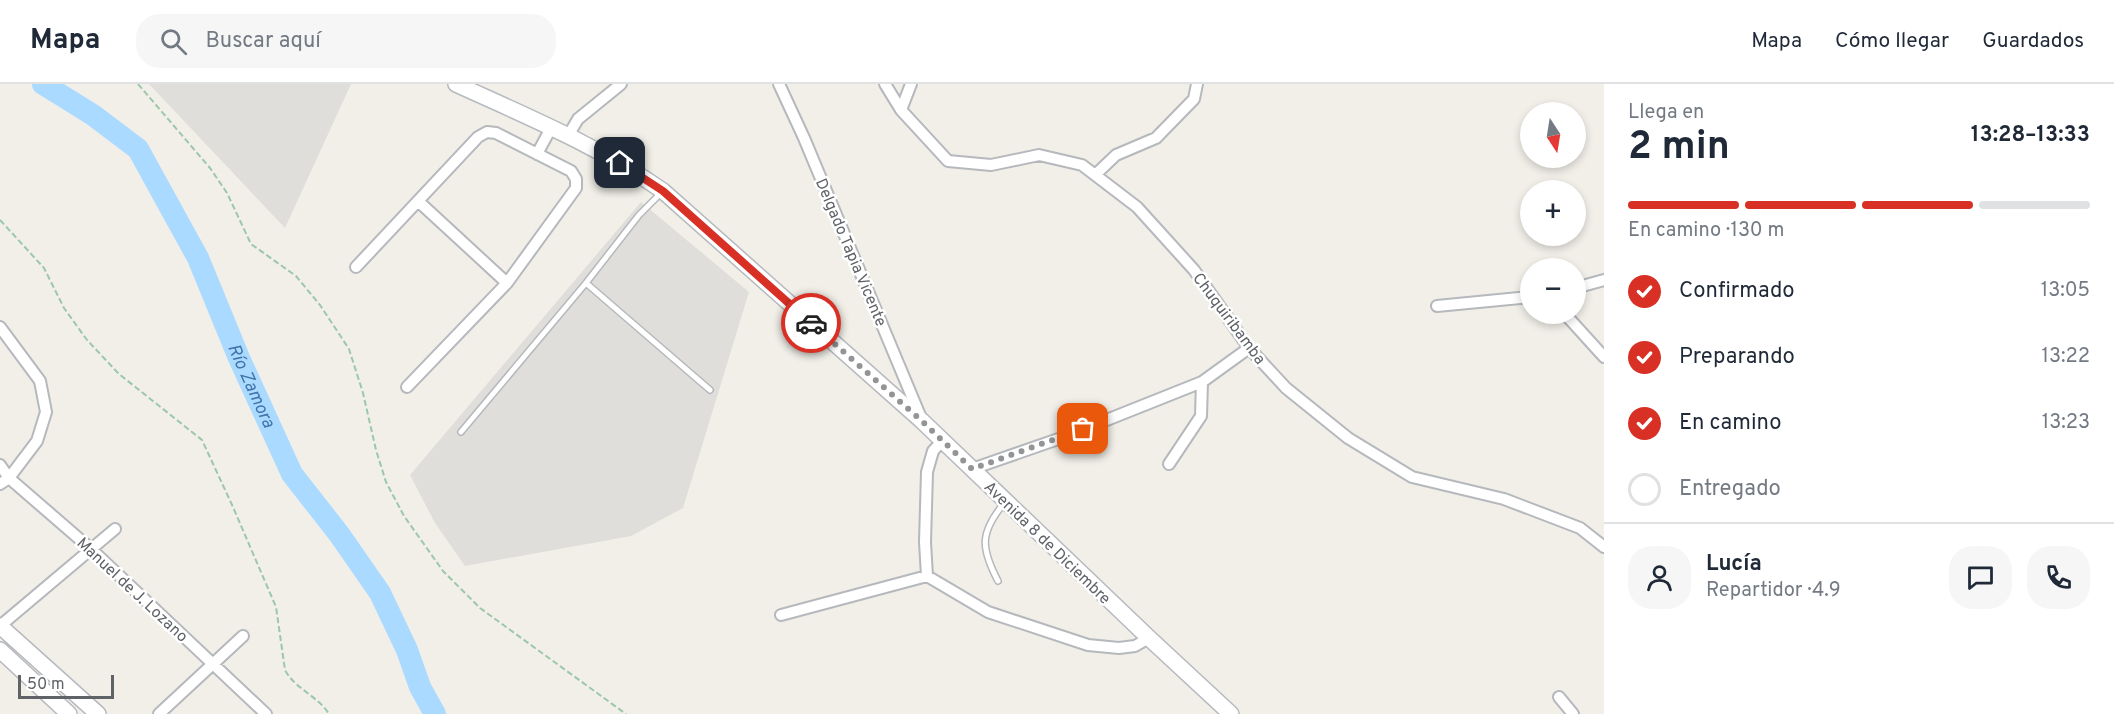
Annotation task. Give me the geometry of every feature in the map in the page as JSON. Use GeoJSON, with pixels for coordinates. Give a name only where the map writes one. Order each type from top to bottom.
{"type":"FeatureCollection","features":[{"type":"Feature","properties":{"kind":"main road","name":"Avenida 8 de Diciembre"},"geometry":{"type":"LineString","coordinates":[[456,84],[568,136],[636,172],[663,191],[922,421],[1149,639],[1231,714]]}},
{"type":"Feature","properties":{"kind":"main road"},"geometry":{"type":"LineString","coordinates":[[0,626],[98,714]]}},
{"type":"Feature","properties":{"kind":"main road"},"geometry":{"type":"LineString","coordinates":[[0,650],[69,714]]}},
{"type":"Feature","properties":{"kind":"main road"},"geometry":{"type":"LineString","coordinates":[[52,699],[65,685]]}},
{"type":"Feature","properties":{"kind":"street"},"geometry":{"type":"LineString","coordinates":[[568,136],[578,118],[621,84]]}},
{"type":"Feature","properties":{"kind":"street","name":"Delgado Tapia Vicente"},"geometry":{"type":"LineString","coordinates":[[779,84],[804,138],[922,421]]}},
{"type":"Feature","properties":{"kind":"street","name":"Chuquiribamba"},"geometry":{"type":"LineString","coordinates":[[885,84],[901,110],[948,161],[991,165],[1040,155],[1082,165],[1137,207],[1194,270],[1249,348],[1286,388],[1348,438],[1412,477],[1504,499],[1580,528],[1604,547]]}},
{"type":"Feature","properties":{"kind":"street"},"geometry":{"type":"LineString","coordinates":[[901,110],[911,84]]}},
{"type":"Feature","properties":{"kind":"street"},"geometry":{"type":"LineString","coordinates":[[1095,176],[1116,155],[1156,138],[1194,99],[1197,84]]}},
{"type":"Feature","properties":{"kind":"street"},"geometry":{"type":"LineString","coordinates":[[537,154],[551,128]]}},
{"type":"Feature","properties":{"kind":"street"},"geometry":{"type":"LineString","coordinates":[[356,267],[478,137],[487,132],[496,133],[571,171],[576,179],[576,188],[507,283],[407,387]]}},
{"type":"Feature","properties":{"kind":"street"},"geometry":{"type":"LineString","coordinates":[[418,201],[507,283]]}},
{"type":"Feature","properties":{"kind":"street"},"geometry":{"type":"LineString","coordinates":[[1586,285],[1604,280]]}},
{"type":"Feature","properties":{"kind":"street"},"geometry":{"type":"LineString","coordinates":[[1437,306],[1520,298]]}},
{"type":"Feature","properties":{"kind":"street"},"geometry":{"type":"LineString","coordinates":[[1574,324],[1604,357]]}},
{"type":"Feature","properties":{"kind":"street"},"geometry":{"type":"LineString","coordinates":[[0,327],[40,381],[46,412],[37,441],[4,481]]}},
{"type":"Feature","properties":{"kind":"street"},"geometry":{"type":"LineString","coordinates":[[972,469],[1064,437],[1202,382],[1249,348]]}},
{"type":"Feature","properties":{"kind":"street"},"geometry":{"type":"LineString","coordinates":[[1169,464],[1201,416],[1202,382]]}},
{"type":"Feature","properties":{"kind":"street"},"geometry":{"type":"LineString","coordinates":[[927,576],[925,542],[927,472],[933,451],[942,441]]}},
{"type":"Feature","properties":{"kind":"street","name":"Manuel de J. Lozano"},"geometry":{"type":"LineString","coordinates":[[0,465],[4,481],[91,549],[266,714]]}},
{"type":"Feature","properties":{"kind":"street"},"geometry":{"type":"LineString","coordinates":[[0,626],[115,529]]}},
{"type":"Feature","properties":{"kind":"street"},"geometry":{"type":"LineString","coordinates":[[781,615],[927,576],[987,612],[1088,645],[1119,648],[1135,646],[1149,639]]}},
{"type":"Feature","properties":{"kind":"street"},"geometry":{"type":"LineString","coordinates":[[159,714],[243,636]]}},
{"type":"Feature","properties":{"kind":"street"},"geometry":{"type":"LineString","coordinates":[[1558,697],[1573,714]]}},
{"type":"Feature","properties":{"kind":"lane"},"geometry":{"type":"LineString","coordinates":[[461,432],[586,283],[639,215],[663,191]]}},
{"type":"Feature","properties":{"kind":"lane"},"geometry":{"type":"LineString","coordinates":[[586,283],[710,390]]}},
{"type":"Feature","properties":{"kind":"lane"},"geometry":{"type":"LineString","coordinates":[[998,581],[985,549],[986,529],[1006,501]]}},
{"type":"Feature","properties":{"kind":"path"},"geometry":{"type":"LineString","coordinates":[[138,84],[210,168],[227,193],[250,244],[296,276],[320,304],[349,349],[386,482],[404,516],[443,571],[480,608],[609,704],[626,714]]}},
{"type":"Feature","properties":{"kind":"path"},"geometry":{"type":"LineString","coordinates":[[0,220],[44,268],[64,308],[87,340],[119,374],[202,441],[276,607],[285,670],[289,678],[324,707],[329,714]]}},
{"type":"Feature","properties":{"kind":"shaded area"},"geometry":{"type":"Polygon","coordinates":[[[149,84],[351,84],[285,228],[149,84]]]}},
{"type":"Feature","properties":{"kind":"shaded area"},"geometry":{"type":"Polygon","coordinates":[[[641,202],[749,292],[683,508],[631,536],[465,566],[435,523],[410,475],[641,202]]]}},
{"type":"Feature","properties":{"kind":"waterway","name":"Río Zamora"},"geometry":{"type":"LineString","coordinates":[[43,84],[93,115],[138,149],[198,258],[239,358],[292,474],[339,534],[380,593],[407,650],[420,687],[435,714]]}},
{"type":"Feature","properties":{"kind":"way so far"},"geometry":{"type":"LineString","coordinates":[[811,323],[922,421],[972,469],[1083,429]]}},
{"type":"Feature","properties":{"kind":"route"},"geometry":{"type":"LineString","coordinates":[[620,163],[663,191],[811,323]]}}]}
